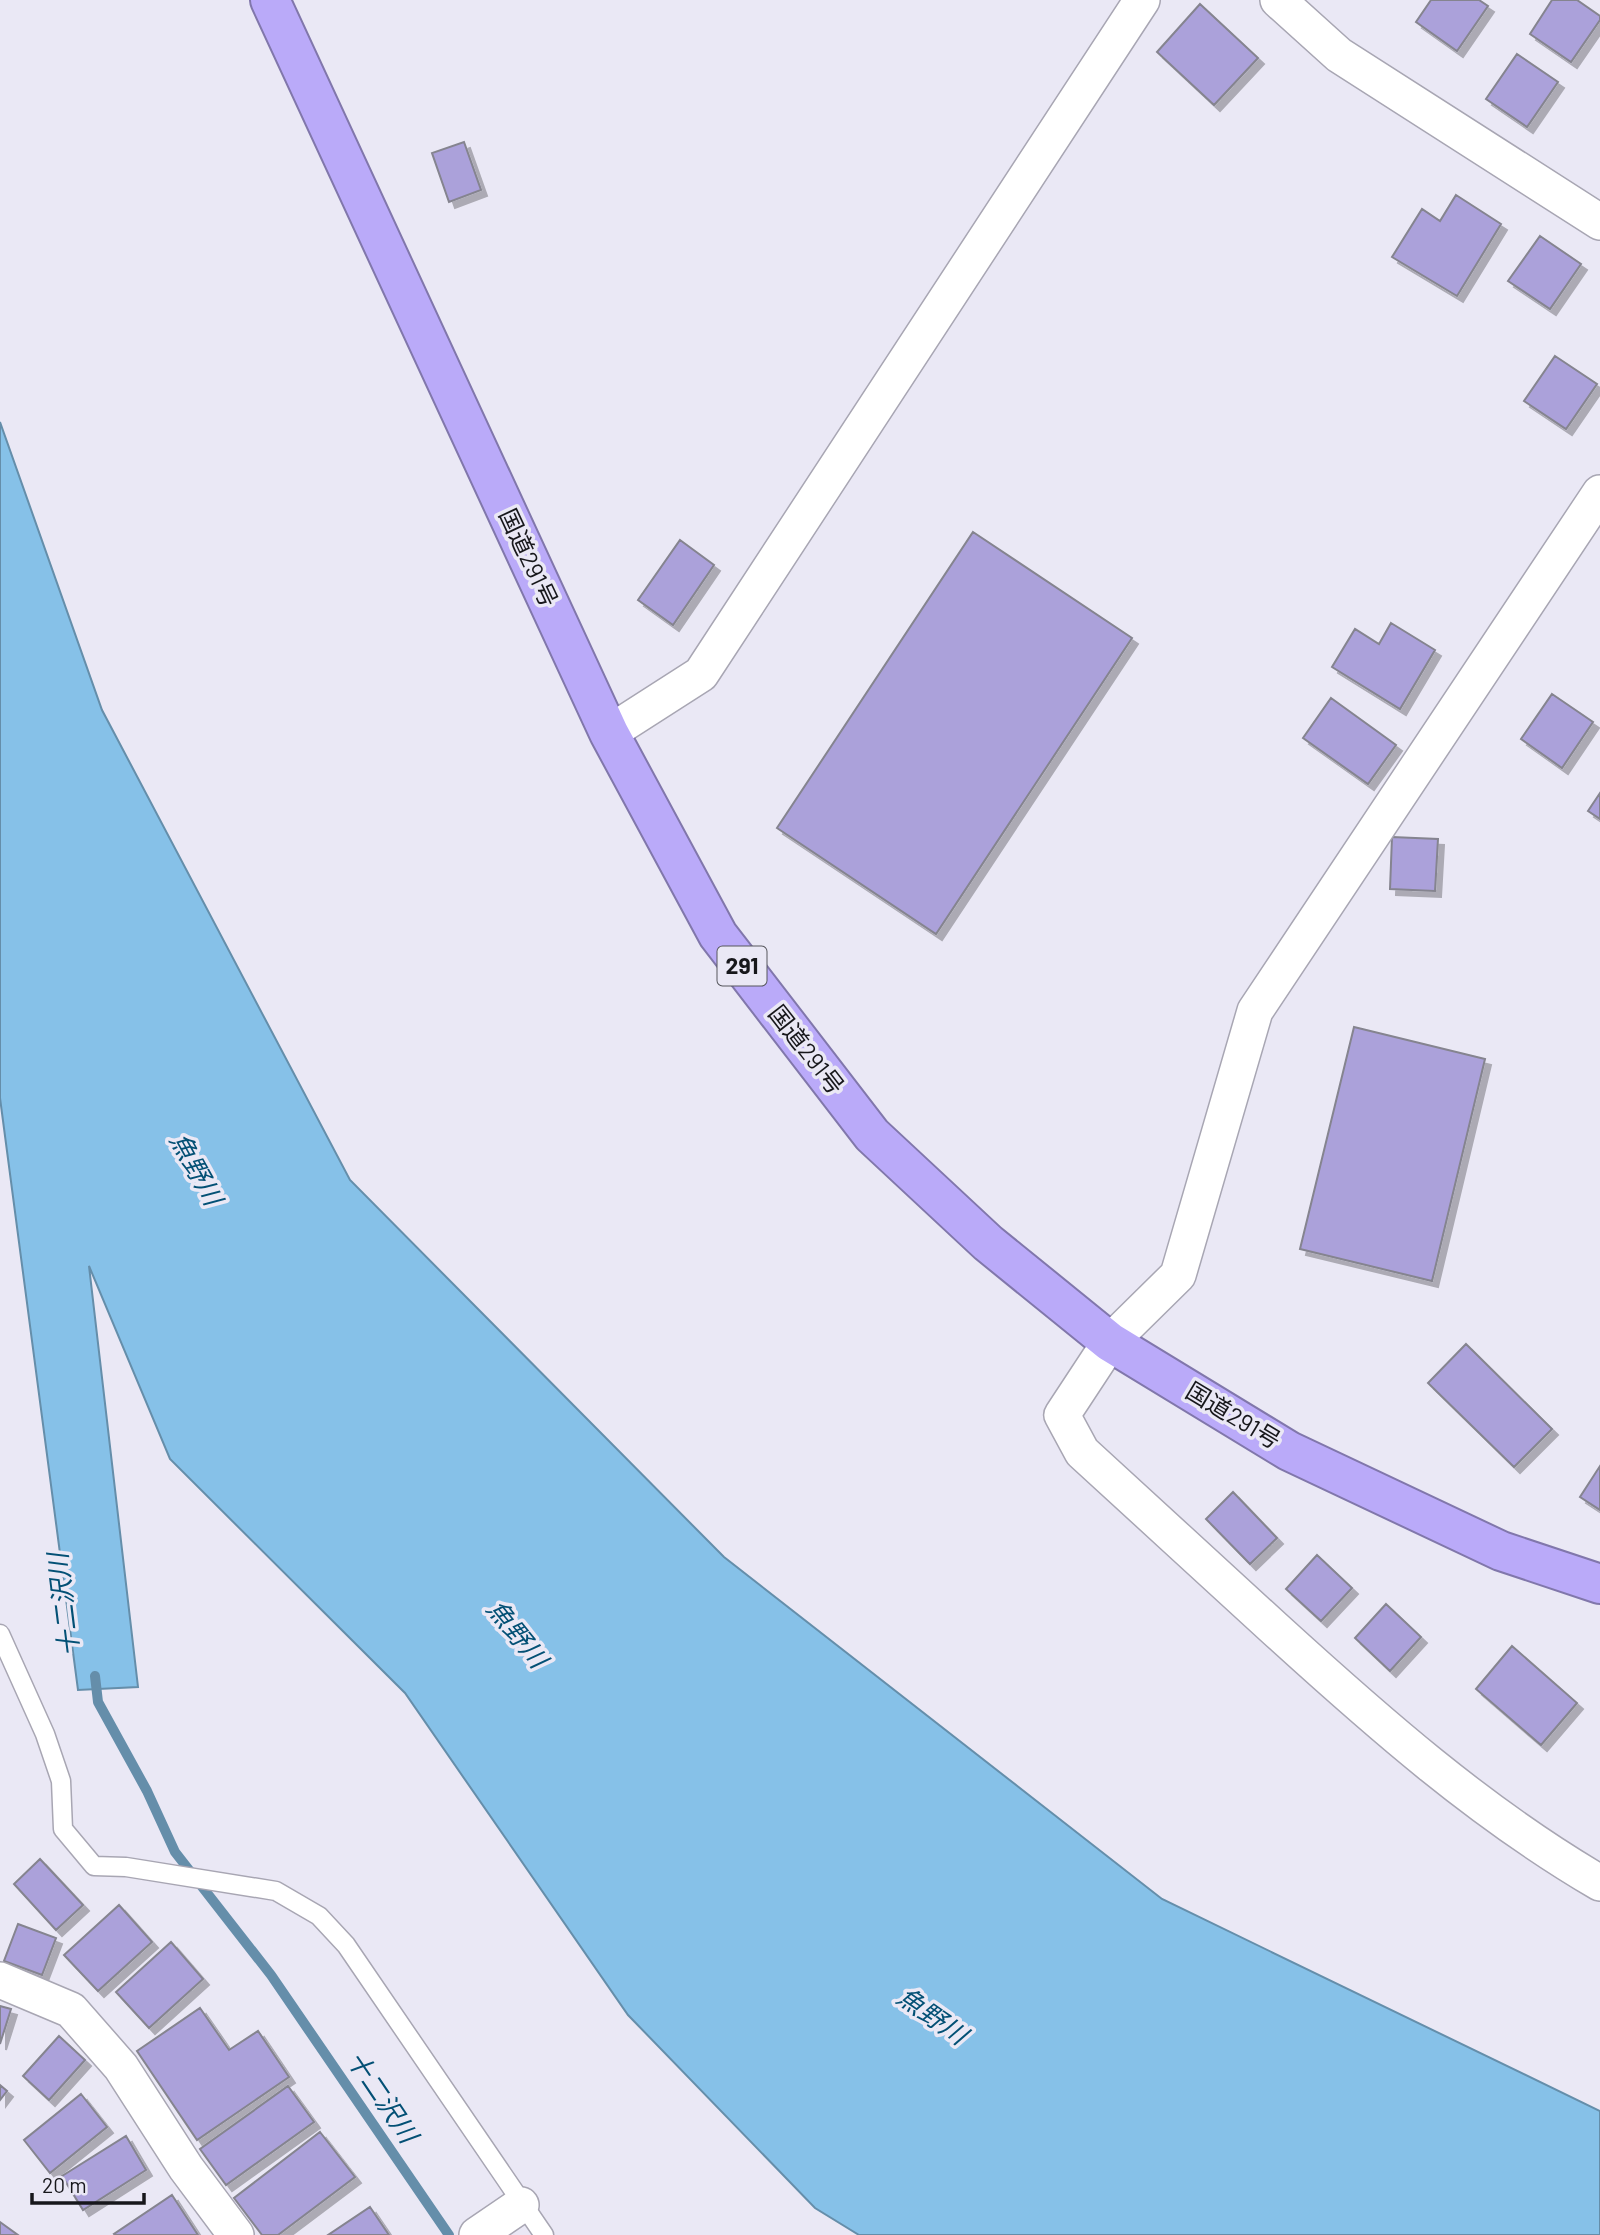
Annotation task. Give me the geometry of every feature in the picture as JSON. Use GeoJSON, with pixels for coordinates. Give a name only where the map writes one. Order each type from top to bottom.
{"type":"FeatureCollection","features":[{"type":"Feature","properties":{"kind":"highway","name":"国道291号"},"geometry":{"type":"LineString","coordinates":[[270,0],[609,733],[718,935],[872,1135],[988,1243],[1111,1342],[1289,1451],[1501,1551],[1600,1584]]}},
{"type":"Feature","properties":{"kind":"street"},"geometry":{"type":"LineString","coordinates":[[609,733],[701,674],[1142,0]]}},
{"type":"Feature","properties":{"kind":"street"},"geometry":{"type":"LineString","coordinates":[[1278,0],[1339,55],[1600,222]]}},
{"type":"Feature","properties":{"kind":"street"},"geometry":{"type":"LineString","coordinates":[[1600,493],[1255,1011],[1178,1275],[1111,1342],[1062,1415],[1082,1452],[1342,1690],[1443,1776],[1558,1858],[1600,1882]]}},
{"type":"Feature","properties":{"kind":"street"},"geometry":{"type":"LineString","coordinates":[[0,1980],[71,2010],[121,2067],[186,2168],[236,2235]]}},
{"type":"Feature","properties":{"kind":"street"},"geometry":{"type":"LineString","coordinates":[[483,2231],[521,2205]]}},
{"type":"Feature","properties":{"kind":"lane"},"geometry":{"type":"LineString","coordinates":[[0,1634],[45,1734],[61,1781],[63,1829],[94,1866],[126,1867],[276,1891],[319,1916],[346,1945],[544,2235]]}},
{"type":"Feature","properties":{"kind":"water","name":"魚野川"},"geometry":{"type":"Polygon","coordinates":[[[0,422],[102,710],[350,1180],[724,1557],[1162,1899],[1600,2111],[1600,2235],[859,2235],[815,2208],[628,2015],[405,1693],[170,1459],[89,1266],[138,1687],[78,1690],[0,1098],[0,422]]]}},
{"type":"Feature","properties":{"kind":"building"},"geometry":{"type":"Polygon","coordinates":[[[1431,0],[1479,0],[1488,6],[1457,51],[1416,22],[1431,0]]]}},
{"type":"Feature","properties":{"kind":"building"},"geometry":{"type":"Polygon","coordinates":[[[1552,0],[1577,0],[1600,16],[1600,20],[1571,62],[1530,34],[1552,0]]]}},
{"type":"Feature","properties":{"kind":"building"},"geometry":{"type":"Polygon","coordinates":[[[1200,4],[1258,58],[1214,105],[1157,52],[1200,4]]]}},
{"type":"Feature","properties":{"kind":"building"},"geometry":{"type":"Polygon","coordinates":[[[1517,54],[1558,82],[1527,127],[1486,99],[1517,54]]]}},
{"type":"Feature","properties":{"kind":"building"},"geometry":{"type":"Polygon","coordinates":[[[464,142],[481,190],[449,202],[432,153],[464,142]]]}},
{"type":"Feature","properties":{"kind":"building"},"geometry":{"type":"Polygon","coordinates":[[[1456,195],[1501,224],[1457,296],[1392,257],[1422,209],[1440,221],[1456,195]]]}},
{"type":"Feature","properties":{"kind":"building"},"geometry":{"type":"Polygon","coordinates":[[[1540,236],[1581,264],[1550,309],[1508,281],[1540,236]]]}},
{"type":"Feature","properties":{"kind":"building"},"geometry":{"type":"Polygon","coordinates":[[[1555,356],[1597,384],[1566,429],[1524,401],[1555,356]]]}},
{"type":"Feature","properties":{"kind":"building"},"geometry":{"type":"Polygon","coordinates":[[[973,532],[1132,638],[936,934],[777,828],[973,532]]]}},
{"type":"Feature","properties":{"kind":"building"},"geometry":{"type":"Polygon","coordinates":[[[680,540],[714,565],[673,625],[638,600],[680,540]]]}},
{"type":"Feature","properties":{"kind":"building"},"geometry":{"type":"Polygon","coordinates":[[[1391,623],[1435,650],[1400,709],[1332,667],[1355,629],[1379,644],[1391,623]]]}},
{"type":"Feature","properties":{"kind":"building"},"geometry":{"type":"Polygon","coordinates":[[[1552,694],[1593,722],[1562,768],[1521,739],[1552,694]]]}},
{"type":"Feature","properties":{"kind":"building"},"geometry":{"type":"Polygon","coordinates":[[[1331,698],[1396,745],[1368,784],[1303,738],[1331,698]]]}},
{"type":"Feature","properties":{"kind":"building"},"geometry":{"type":"Polygon","coordinates":[[[1600,793],[1600,819],[1588,811],[1600,793]]]}},
{"type":"Feature","properties":{"kind":"building"},"geometry":{"type":"Polygon","coordinates":[[[1392,837],[1438,839],[1435,891],[1390,889],[1392,837]]]}},
{"type":"Feature","properties":{"kind":"building"},"geometry":{"type":"Polygon","coordinates":[[[1354,1027],[1485,1059],[1432,1281],[1300,1249],[1354,1027]]]}},
{"type":"Feature","properties":{"kind":"building"},"geometry":{"type":"Polygon","coordinates":[[[1466,1344],[1552,1429],[1514,1467],[1428,1383],[1466,1344]]]}},
{"type":"Feature","properties":{"kind":"building"},"geometry":{"type":"Polygon","coordinates":[[[1600,1466],[1600,1510],[1580,1497],[1600,1466]]]}},
{"type":"Feature","properties":{"kind":"building"},"geometry":{"type":"Polygon","coordinates":[[[1233,1492],[1277,1538],[1250,1564],[1206,1519],[1233,1492]]]}},
{"type":"Feature","properties":{"kind":"building"},"geometry":{"type":"Polygon","coordinates":[[[1317,1555],[1352,1588],[1321,1621],[1286,1589],[1317,1555]]]}},
{"type":"Feature","properties":{"kind":"building"},"geometry":{"type":"Polygon","coordinates":[[[1386,1604],[1421,1637],[1390,1671],[1355,1638],[1386,1604]]]}},
{"type":"Feature","properties":{"kind":"building"},"geometry":{"type":"Polygon","coordinates":[[[1512,1646],[1577,1703],[1541,1745],[1476,1689],[1512,1646]]]}},
{"type":"Feature","properties":{"kind":"building"},"geometry":{"type":"Polygon","coordinates":[[[40,1859],[83,1905],[56,1930],[14,1884],[40,1859]]]}},
{"type":"Feature","properties":{"kind":"building"},"geometry":{"type":"Polygon","coordinates":[[[119,1905],[152,1942],[98,1991],[64,1955],[119,1905]]]}},
{"type":"Feature","properties":{"kind":"building"},"geometry":{"type":"Polygon","coordinates":[[[18,1924],[56,1938],[42,1975],[4,1961],[18,1924]]]}},
{"type":"Feature","properties":{"kind":"building"},"geometry":{"type":"Polygon","coordinates":[[[171,1942],[203,1979],[149,2028],[116,1992],[171,1942]]]}},
{"type":"Feature","properties":{"kind":"building"},"geometry":{"type":"Polygon","coordinates":[[[0,2006],[11,2009],[0,2044],[0,2006]]]}},
{"type":"Feature","properties":{"kind":"building"},"geometry":{"type":"Polygon","coordinates":[[[200,2008],[229,2050],[258,2031],[289,2077],[197,2140],[137,2051],[200,2008]]]}},
{"type":"Feature","properties":{"kind":"building"},"geometry":{"type":"Polygon","coordinates":[[[59,2036],[85,2060],[49,2100],[23,2076],[59,2036]]]}},
{"type":"Feature","properties":{"kind":"building"},"geometry":{"type":"Polygon","coordinates":[[[0,2085],[7,2091],[0,2100],[0,2085]]]}},
{"type":"Feature","properties":{"kind":"building"},"geometry":{"type":"Polygon","coordinates":[[[288,2086],[314,2122],[226,2185],[200,2149],[288,2086]]]}},
{"type":"Feature","properties":{"kind":"building"},"geometry":{"type":"Polygon","coordinates":[[[81,2094],[107,2127],[50,2173],[24,2140],[81,2094]]]}},
{"type":"Feature","properties":{"kind":"building"},"geometry":{"type":"Polygon","coordinates":[[[320,2132],[355,2177],[278,2235],[262,2235],[234,2198],[320,2132]]]}},
{"type":"Feature","properties":{"kind":"building"},"geometry":{"type":"Polygon","coordinates":[[[126,2136],[146,2170],[83,2210],[62,2176],[126,2136]]]}},
{"type":"Feature","properties":{"kind":"building"},"geometry":{"type":"Polygon","coordinates":[[[172,2195],[198,2235],[114,2234],[172,2195]]]}},
{"type":"Feature","properties":{"kind":"building"},"geometry":{"type":"Polygon","coordinates":[[[370,2207],[389,2235],[328,2235],[370,2207]]]}},
{"type":"Feature","properties":{"kind":"building"},"geometry":{"type":"Polygon","coordinates":[[[0,2222],[18,2235],[0,2235],[0,2222]]]}},
{"type":"Feature","properties":{"kind":"waterway","name":"十二沢川"},"geometry":{"type":"LineString","coordinates":[[95,1676],[98,1702],[147,1791],[175,1852],[271,1975],[449,2235]]}}]}
